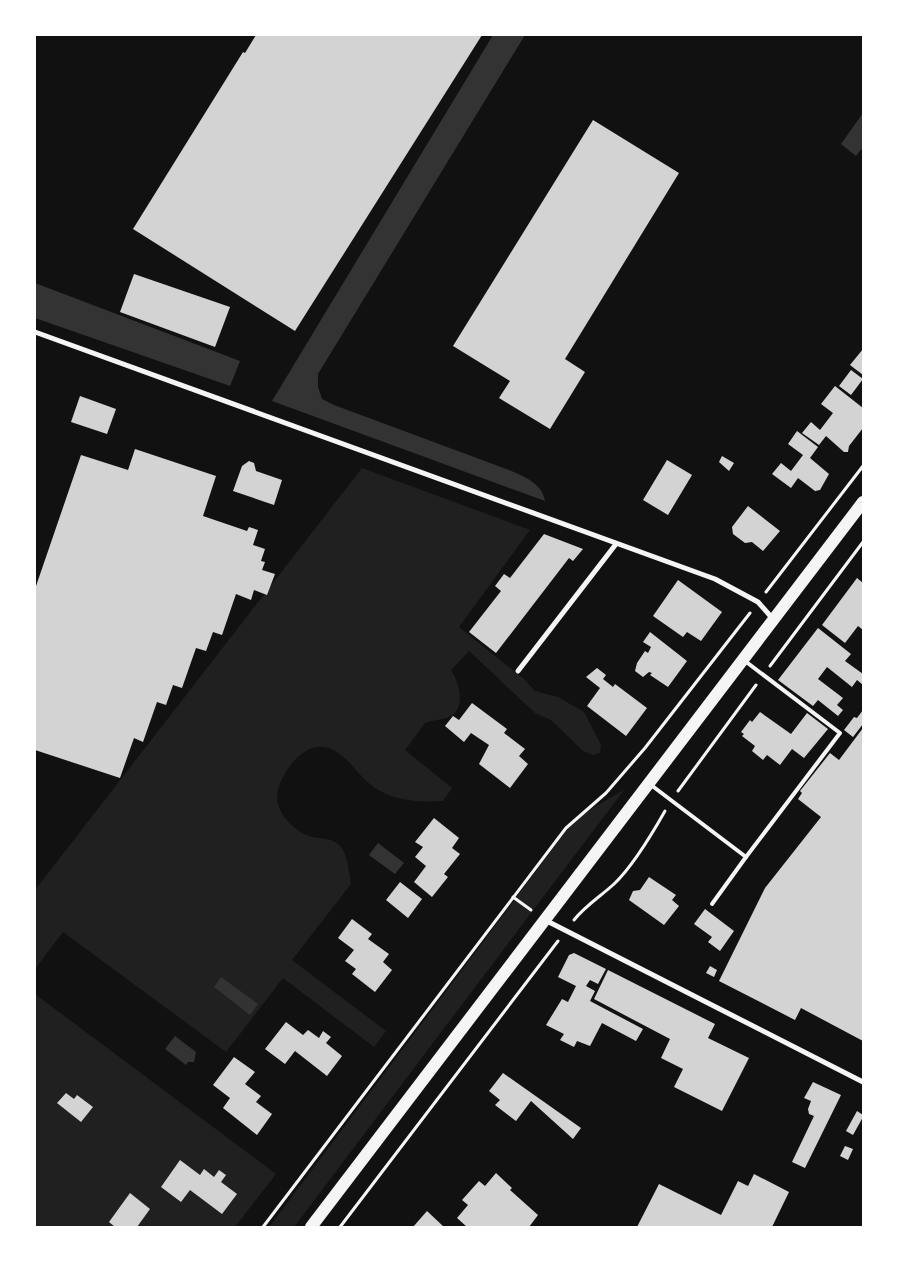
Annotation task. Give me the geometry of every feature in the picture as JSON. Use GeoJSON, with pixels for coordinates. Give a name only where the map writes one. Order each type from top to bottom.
{"type":"FeatureCollection","features":[{"type":"Feature","properties":{"kind":"main road"},"geometry":{"type":"LineString","coordinates":[[311,1227],[863,502]]}},
{"type":"Feature","properties":{"kind":"street"},"geometry":{"type":"LineString","coordinates":[[35,332],[715,580],[758,602],[774,620]]}},
{"type":"Feature","properties":{"kind":"street"},"geometry":{"type":"LineString","coordinates":[[518,672],[616,544]]}},
{"type":"Feature","properties":{"kind":"street"},"geometry":{"type":"LineString","coordinates":[[544,920],[863,1082]]}},
{"type":"Feature","properties":{"kind":"lane"},"geometry":{"type":"LineString","coordinates":[[712,904],[840,733],[744,660]]}},
{"type":"Feature","properties":{"kind":"lane"},"geometry":{"type":"LineString","coordinates":[[649,784],[746,857]]}},
{"type":"Feature","properties":{"kind":"path"},"geometry":{"type":"LineString","coordinates":[[263,1227],[566,828],[606,793],[645,748],[863,466]]}},
{"type":"Feature","properties":{"kind":"path"},"geometry":{"type":"LineString","coordinates":[[340,1227],[580,912],[615,883],[655,830],[671,800],[863,542]]}},
{"type":"Feature","properties":{"kind":"path"},"geometry":{"type":"LineString","coordinates":[[513,897],[544,920]]}},
{"type":"Feature","properties":{"kind":"shaded area"},"geometry":{"type":"Polygon","coordinates":[[[493,35],[525,35],[318,374],[318,387],[322,399],[334,405],[521,475],[537,485],[545,501],[272,401],[493,35]]]}},
{"type":"Feature","properties":{"kind":"shaded area"},"geometry":{"type":"Polygon","coordinates":[[[863,113],[863,147],[856,156],[841,144],[863,113]]]}},
{"type":"Feature","properties":{"kind":"shaded area"},"geometry":{"type":"Polygon","coordinates":[[[35,283],[240,361],[230,386],[35,318],[35,283]]]}},
{"type":"Feature","properties":{"kind":"shaded area"},"geometry":{"type":"Polygon","coordinates":[[[362,468],[530,530],[459,627],[525,680],[535,691],[558,697],[584,712],[601,745],[600,753],[593,755],[583,751],[551,720],[535,713],[469,651],[451,670],[457,681],[460,695],[460,702],[455,713],[449,717],[425,723],[405,750],[452,788],[443,801],[411,801],[388,795],[369,783],[346,759],[331,749],[320,747],[302,754],[287,770],[278,790],[277,797],[280,810],[288,822],[300,832],[333,841],[341,847],[347,860],[351,884],[292,960],[386,1031],[374,1047],[283,978],[226,1052],[63,932],[35,969],[35,890],[362,468]]]}},
{"type":"Feature","properties":{"kind":"shaded area"},"geometry":{"type":"Polygon","coordinates":[[[624,790],[294,1227],[269,1227],[570,826],[584,813],[624,790]]]}},
{"type":"Feature","properties":{"kind":"shaded area"},"geometry":{"type":"Polygon","coordinates":[[[378,843],[404,863],[395,874],[369,855],[378,843]]]}},
{"type":"Feature","properties":{"kind":"shaded area"},"geometry":{"type":"Polygon","coordinates":[[[221,977],[258,1004],[250,1015],[214,987],[221,977]]]}},
{"type":"Feature","properties":{"kind":"shaded area"},"geometry":{"type":"Polygon","coordinates":[[[35,994],[276,1174],[235,1227],[35,1227],[35,994]]]}},
{"type":"Feature","properties":{"kind":"shaded area"},"geometry":{"type":"Polygon","coordinates":[[[175,1036],[196,1052],[194,1062],[188,1062],[186,1065],[165,1049],[175,1036]]]}},
{"type":"Feature","properties":{"kind":"building"},"geometry":{"type":"Polygon","coordinates":[[[256,35],[482,35],[295,331],[133,229],[243,52],[245,53],[256,35]]]}},
{"type":"Feature","properties":{"kind":"building"},"geometry":{"type":"Polygon","coordinates":[[[593,120],[679,173],[565,359],[585,372],[550,429],[499,398],[510,381],[453,346],[593,120]]]}},
{"type":"Feature","properties":{"kind":"building"},"geometry":{"type":"Polygon","coordinates":[[[134,274],[230,307],[215,347],[120,312],[134,274]]]}},
{"type":"Feature","properties":{"kind":"building"},"geometry":{"type":"Polygon","coordinates":[[[863,349],[863,375],[850,365],[863,349]]]}},
{"type":"Feature","properties":{"kind":"building"},"geometry":{"type":"Polygon","coordinates":[[[851,370],[863,379],[851,395],[839,386],[851,370]]]}},
{"type":"Feature","properties":{"kind":"building"},"geometry":{"type":"Polygon","coordinates":[[[835,386],[863,408],[863,428],[849,446],[848,452],[844,452],[826,436],[819,445],[802,433],[811,422],[820,430],[833,413],[821,404],[835,386]]]}},
{"type":"Feature","properties":{"kind":"building"},"geometry":{"type":"Polygon","coordinates":[[[80,396],[116,409],[107,434],[71,422],[80,396]]]}},
{"type":"Feature","properties":{"kind":"building"},"geometry":{"type":"Polygon","coordinates":[[[797,431],[818,447],[810,458],[829,474],[820,490],[815,491],[798,478],[791,488],[772,474],[781,463],[791,471],[803,455],[788,444],[797,431]]]}},
{"type":"Feature","properties":{"kind":"building"},"geometry":{"type":"Polygon","coordinates":[[[135,449],[216,476],[203,516],[247,531],[249,527],[258,530],[253,545],[265,549],[261,561],[265,562],[262,570],[275,574],[267,595],[254,590],[251,600],[236,594],[222,635],[213,632],[206,651],[196,648],[182,688],[173,685],[166,705],[157,702],[143,742],[134,738],[120,778],[35,750],[35,589],[81,455],[128,470],[135,449]]]}},
{"type":"Feature","properties":{"kind":"building"},"geometry":{"type":"Polygon","coordinates":[[[722,456],[734,463],[729,471],[719,462],[722,456]]]}},
{"type":"Feature","properties":{"kind":"building"},"geometry":{"type":"Polygon","coordinates":[[[667,460],[692,475],[668,515],[643,500],[667,460]]]}},
{"type":"Feature","properties":{"kind":"building"},"geometry":{"type":"Polygon","coordinates":[[[249,461],[254,463],[256,471],[282,480],[274,505],[233,491],[242,466],[249,461]]]}},
{"type":"Feature","properties":{"kind":"building"},"geometry":{"type":"Polygon","coordinates":[[[748,506],[780,531],[763,551],[752,542],[745,543],[733,534],[732,527],[748,506]]]}},
{"type":"Feature","properties":{"kind":"building"},"geometry":{"type":"Polygon","coordinates":[[[544,534],[583,549],[573,561],[569,558],[496,653],[469,632],[501,591],[495,586],[504,574],[510,578],[544,534]]]}},
{"type":"Feature","properties":{"kind":"building"},"geometry":{"type":"Polygon","coordinates":[[[857,578],[863,583],[863,630],[858,626],[845,643],[822,625],[857,578]]]}},
{"type":"Feature","properties":{"kind":"building"},"geometry":{"type":"Polygon","coordinates":[[[678,580],[722,612],[701,641],[687,632],[683,637],[653,616],[678,580]]]}},
{"type":"Feature","properties":{"kind":"building"},"geometry":{"type":"Polygon","coordinates":[[[818,628],[851,654],[845,661],[863,674],[863,685],[857,680],[852,687],[827,667],[818,679],[843,698],[837,705],[843,710],[838,716],[818,700],[813,706],[778,680],[818,628]]]}},
{"type":"Feature","properties":{"kind":"building"},"geometry":{"type":"Polygon","coordinates":[[[650,632],[687,661],[668,687],[650,675],[652,673],[649,672],[643,677],[635,671],[637,663],[645,651],[648,653],[651,647],[643,642],[650,632]]]}},
{"type":"Feature","properties":{"kind":"building"},"geometry":{"type":"Polygon","coordinates":[[[597,668],[606,675],[603,679],[613,687],[615,684],[647,708],[626,736],[587,706],[600,688],[586,677],[597,668]]]}},
{"type":"Feature","properties":{"kind":"building"},"geometry":{"type":"Polygon","coordinates":[[[472,703],[507,729],[504,733],[525,749],[519,756],[528,764],[510,788],[479,764],[489,745],[471,733],[464,742],[445,726],[453,716],[459,720],[472,703]]]}},
{"type":"Feature","properties":{"kind":"building"},"geometry":{"type":"Polygon","coordinates":[[[863,710],[863,724],[853,737],[844,730],[854,717],[857,718],[863,710]]]}},
{"type":"Feature","properties":{"kind":"building"},"geometry":{"type":"Polygon","coordinates":[[[760,712],[791,734],[807,713],[828,729],[804,758],[792,749],[780,765],[767,755],[763,760],[752,751],[755,746],[742,736],[744,734],[741,732],[750,720],[752,722],[760,712]]]}},
{"type":"Feature","properties":{"kind":"building"},"geometry":{"type":"Polygon","coordinates":[[[863,728],[863,1041],[801,1008],[795,1020],[719,981],[765,888],[821,817],[798,799],[802,793],[800,791],[830,753],[839,760],[863,728]]]}},
{"type":"Feature","properties":{"kind":"building"},"geometry":{"type":"Polygon","coordinates":[[[434,818],[459,838],[452,848],[460,854],[444,874],[448,877],[432,897],[414,882],[426,866],[415,857],[423,847],[415,842],[434,818]]]}},
{"type":"Feature","properties":{"kind":"building"},"geometry":{"type":"Polygon","coordinates":[[[649,877],[676,895],[672,900],[679,906],[664,925],[629,900],[633,891],[640,890],[649,877]]]}},
{"type":"Feature","properties":{"kind":"building"},"geometry":{"type":"Polygon","coordinates":[[[400,882],[422,899],[408,918],[386,900],[400,882]]]}},
{"type":"Feature","properties":{"kind":"building"},"geometry":{"type":"Polygon","coordinates":[[[705,909],[734,931],[720,951],[708,942],[712,937],[694,924],[705,909]]]}},
{"type":"Feature","properties":{"kind":"building"},"geometry":{"type":"Polygon","coordinates":[[[352,919],[372,934],[368,939],[389,954],[383,962],[392,970],[375,992],[352,974],[356,969],[345,961],[354,950],[338,938],[352,919]]]}},
{"type":"Feature","properties":{"kind":"building"},"geometry":{"type":"Polygon","coordinates":[[[574,953],[606,969],[598,984],[590,980],[586,986],[595,991],[590,1001],[643,1029],[636,1041],[602,1023],[590,1046],[577,1041],[574,1047],[560,1040],[564,1034],[546,1025],[562,999],[568,1002],[576,986],[558,977],[569,955],[574,953]]]}},
{"type":"Feature","properties":{"kind":"building"},"geometry":{"type":"Polygon","coordinates":[[[710,966],[717,970],[714,977],[706,973],[710,966]]]}},
{"type":"Feature","properties":{"kind":"building"},"geometry":{"type":"Polygon","coordinates":[[[608,970],[715,1024],[708,1038],[749,1058],[722,1111],[674,1087],[683,1069],[661,1058],[670,1039],[594,999],[608,970]]]}},
{"type":"Feature","properties":{"kind":"building"},"geometry":{"type":"Polygon","coordinates":[[[286,1022],[303,1035],[308,1030],[319,1038],[323,1031],[331,1037],[326,1043],[342,1056],[327,1076],[295,1051],[285,1064],[265,1049],[286,1022]]]}},
{"type":"Feature","properties":{"kind":"building"},"geometry":{"type":"Polygon","coordinates":[[[234,1057],[255,1072],[245,1084],[261,1096],[256,1102],[272,1114],[257,1135],[223,1108],[230,1098],[213,1085],[234,1057]]]}},
{"type":"Feature","properties":{"kind":"building"},"geometry":{"type":"Polygon","coordinates":[[[503,1073],[581,1128],[573,1139],[531,1101],[516,1121],[495,1105],[500,1100],[489,1091],[503,1073]]]}},
{"type":"Feature","properties":{"kind":"building"},"geometry":{"type":"Polygon","coordinates":[[[813,1082],[841,1095],[805,1168],[792,1162],[814,1116],[809,1114],[808,1109],[811,1101],[804,1098],[813,1082]]]}},
{"type":"Feature","properties":{"kind":"building"},"geometry":{"type":"Polygon","coordinates":[[[66,1093],[74,1099],[77,1095],[93,1107],[81,1122],[57,1103],[66,1093]]]}},
{"type":"Feature","properties":{"kind":"building"},"geometry":{"type":"Polygon","coordinates":[[[857,1111],[863,1117],[853,1135],[846,1131],[857,1111]]]}},
{"type":"Feature","properties":{"kind":"building"},"geometry":{"type":"Polygon","coordinates":[[[845,1146],[853,1149],[848,1160],[840,1156],[845,1146]]]}},
{"type":"Feature","properties":{"kind":"building"},"geometry":{"type":"Polygon","coordinates":[[[180,1160],[200,1175],[204,1169],[214,1177],[219,1170],[226,1175],[221,1182],[237,1194],[222,1214],[190,1190],[181,1202],[161,1187],[180,1160]]]}},
{"type":"Feature","properties":{"kind":"building"},"geometry":{"type":"Polygon","coordinates":[[[496,1173],[512,1188],[510,1190],[538,1215],[529,1227],[467,1227],[457,1218],[468,1205],[462,1200],[479,1181],[485,1186],[496,1173]]]}},
{"type":"Feature","properties":{"kind":"building"},"geometry":{"type":"Polygon","coordinates":[[[754,1174],[789,1192],[772,1227],[637,1227],[659,1184],[721,1215],[738,1181],[748,1186],[754,1174]]]}},
{"type":"Feature","properties":{"kind":"building"},"geometry":{"type":"Polygon","coordinates":[[[130,1193],[150,1209],[137,1227],[115,1227],[109,1222],[130,1193]]]}},
{"type":"Feature","properties":{"kind":"building"},"geometry":{"type":"Polygon","coordinates":[[[427,1211],[444,1227],[413,1227],[427,1211]]]}}]}
